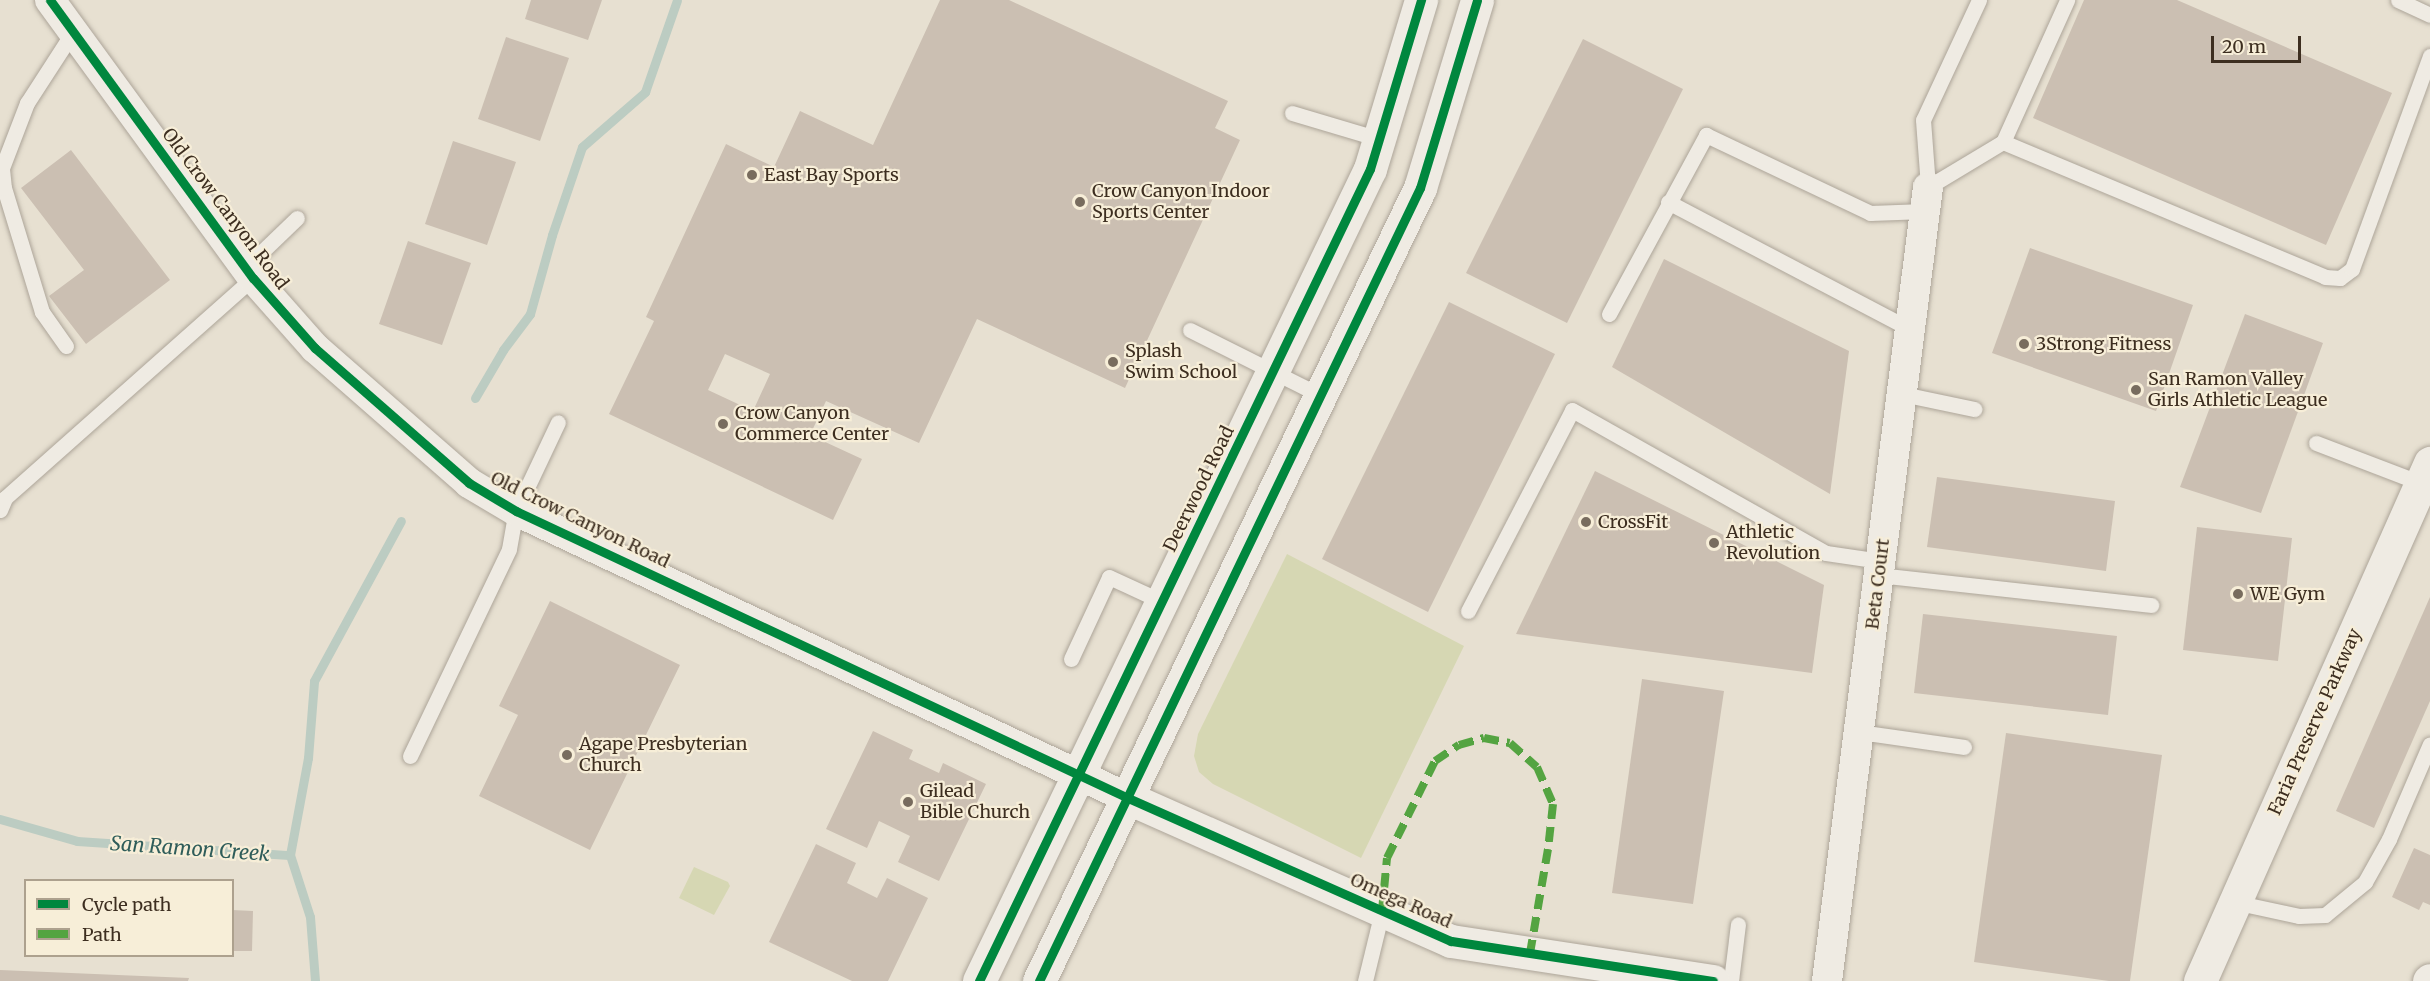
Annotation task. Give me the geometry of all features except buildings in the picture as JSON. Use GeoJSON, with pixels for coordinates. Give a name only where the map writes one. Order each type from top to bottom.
{"type":"FeatureCollection","features":[{"type":"Feature","properties":{"kind":"street","name":"Old Crow Canyon Road"},"geometry":{"type":"LineString","coordinates":[[50,0],[249,273],[315,348],[469,483],[516,511],[1128,798]]}},
{"type":"Feature","properties":{"kind":"street","name":"Deerwood Road"},"geometry":{"type":"LineString","coordinates":[[979,981],[1371,169],[1421,0]]}},
{"type":"Feature","properties":{"kind":"street"},"geometry":{"type":"LineString","coordinates":[[1039,981],[1420,188],[1477,0]]}},
{"type":"Feature","properties":{"kind":"street","name":"Beta Court"},"geometry":{"type":"LineString","coordinates":[[1827,981],[1926,199]]}},
{"type":"Feature","properties":{"kind":"street","name":"Faria Preserve Parkway"},"geometry":{"type":"LineString","coordinates":[[2200,981],[2426,473]]}},
{"type":"Feature","properties":{"kind":"street","name":"Omega Road"},"geometry":{"type":"LineString","coordinates":[[1128,798],[1451,942],[1713,981]]}},
{"type":"Feature","properties":{"kind":"lane"},"geometry":{"type":"LineString","coordinates":[[1926,199],[1923,120],[1979,0]]}},
{"type":"Feature","properties":{"kind":"lane"},"geometry":{"type":"LineString","coordinates":[[1609,314],[1706,135],[1870,213],[1926,199],[2003,142],[2067,0]]}},
{"type":"Feature","properties":{"kind":"lane"},"geometry":{"type":"LineString","coordinates":[[2398,0],[2430,15]]}},
{"type":"Feature","properties":{"kind":"lane"},"geometry":{"type":"LineString","coordinates":[[66,346],[42,312],[4,188],[2,168],[27,103],[73,32]]}},
{"type":"Feature","properties":{"kind":"lane"},"geometry":{"type":"LineString","coordinates":[[2003,142],[2325,277],[2340,278],[2352,269],[2430,56]]}},
{"type":"Feature","properties":{"kind":"lane"},"geometry":{"type":"LineString","coordinates":[[1292,113],[1379,140]]}},
{"type":"Feature","properties":{"kind":"lane"},"geometry":{"type":"LineString","coordinates":[[1668,202],[1910,329]]}},
{"type":"Feature","properties":{"kind":"lane"},"geometry":{"type":"LineString","coordinates":[[0,510],[5,498],[249,273],[297,218]]}},
{"type":"Feature","properties":{"kind":"lane"},"geometry":{"type":"LineString","coordinates":[[1190,330],[1322,396]]}},
{"type":"Feature","properties":{"kind":"lane"},"geometry":{"type":"LineString","coordinates":[[1902,394],[1974,409]]}},
{"type":"Feature","properties":{"kind":"lane"},"geometry":{"type":"LineString","coordinates":[[1468,611],[1572,410],[1826,553],[1880,568],[2151,605]]}},
{"type":"Feature","properties":{"kind":"lane"},"geometry":{"type":"LineString","coordinates":[[410,756],[510,549],[516,511],[558,422]]}},
{"type":"Feature","properties":{"kind":"lane"},"geometry":{"type":"LineString","coordinates":[[2316,443],[2426,473]]}},
{"type":"Feature","properties":{"kind":"lane"},"geometry":{"type":"LineString","coordinates":[[1071,659],[1109,577],[1163,602]]}},
{"type":"Feature","properties":{"kind":"lane"},"geometry":{"type":"LineString","coordinates":[[1859,732],[1964,747]]}},
{"type":"Feature","properties":{"kind":"lane"},"geometry":{"type":"LineString","coordinates":[[2234,902],[2299,916],[2325,915],[2365,882],[2426,765],[2430,744]]}},
{"type":"Feature","properties":{"kind":"lane"},"geometry":{"type":"LineString","coordinates":[[1365,981],[1382,910]]}},
{"type":"Feature","properties":{"kind":"lane"},"geometry":{"type":"LineString","coordinates":[[1731,981],[1738,924]]}},
{"type":"Feature","properties":{"kind":"green space"},"geometry":{"type":"Polygon","coordinates":[[[1287,554],[1464,646],[1361,858],[1213,784],[1199,772],[1194,756],[1198,734],[1287,554]]]}},
{"type":"Feature","properties":{"kind":"green space"},"geometry":{"type":"Polygon","coordinates":[[[694,867],[728,882],[730,886],[714,915],[679,898],[694,867]]]}},
{"type":"Feature","properties":{"kind":"waterway"},"geometry":{"type":"LineString","coordinates":[[475,398],[503,350],[530,314],[552,235],[582,147],[645,92],[677,0]]}},
{"type":"Feature","properties":{"kind":"waterway"},"geometry":{"type":"LineString","coordinates":[[290,855],[308,758],[314,681],[401,521]]}},
{"type":"Feature","properties":{"kind":"waterway","name":"San Ramon Creek"},"geometry":{"type":"LineString","coordinates":[[0,819],[77,841],[290,855],[310,917],[315,981]]}},
{"type":"Feature","properties":{"kind":"marked path"},"geometry":{"type":"LineString","coordinates":[[1382,911],[1387,858],[1435,761],[1459,745],[1484,738],[1510,743],[1537,767],[1553,804],[1548,849],[1530,953]]}},
{"type":"Feature","properties":{"kind":"cycle path"},"geometry":{"type":"LineString","coordinates":[[50,0],[253,278],[315,348],[469,483],[516,511],[1128,798],[1451,941],[1713,981]]}},
{"type":"Feature","properties":{"kind":"cycle path"},"geometry":{"type":"LineString","coordinates":[[979,981],[1370,169],[1421,0]]}},
{"type":"Feature","properties":{"kind":"cycle path"},"geometry":{"type":"LineString","coordinates":[[1039,981],[1420,188],[1477,0]]}},
{"type":"Feature","properties":{"kind":"place","name":"East Bay Sports"},"geometry":{"type":"Point","coordinates":[752,175]}},
{"type":"Feature","properties":{"kind":"place","name":"Crow Canyon Indoor Sports Center"},"geometry":{"type":"Point","coordinates":[1080,202]}},
{"type":"Feature","properties":{"kind":"place","name":"3Strong Fitness"},"geometry":{"type":"Point","coordinates":[2024,344]}},
{"type":"Feature","properties":{"kind":"place","name":"Splash Swim School"},"geometry":{"type":"Point","coordinates":[1113,362]}},
{"type":"Feature","properties":{"kind":"place","name":"San Ramon Valley Girls Athletic League"},"geometry":{"type":"Point","coordinates":[2136,390]}},
{"type":"Feature","properties":{"kind":"place","name":"Crow Canyon Commerce Center"},"geometry":{"type":"Point","coordinates":[723,424]}},
{"type":"Feature","properties":{"kind":"place","name":"CrossFit"},"geometry":{"type":"Point","coordinates":[1586,522]}},
{"type":"Feature","properties":{"kind":"place","name":"Athletic Revolution"},"geometry":{"type":"Point","coordinates":[1714,543]}},
{"type":"Feature","properties":{"kind":"place","name":"WE Gym"},"geometry":{"type":"Point","coordinates":[2238,594]}},
{"type":"Feature","properties":{"kind":"place","name":"Agape Presbyterian Church"},"geometry":{"type":"Point","coordinates":[567,755]}},
{"type":"Feature","properties":{"kind":"place","name":"Gilead Bible Church"},"geometry":{"type":"Point","coordinates":[908,802]}}]}
